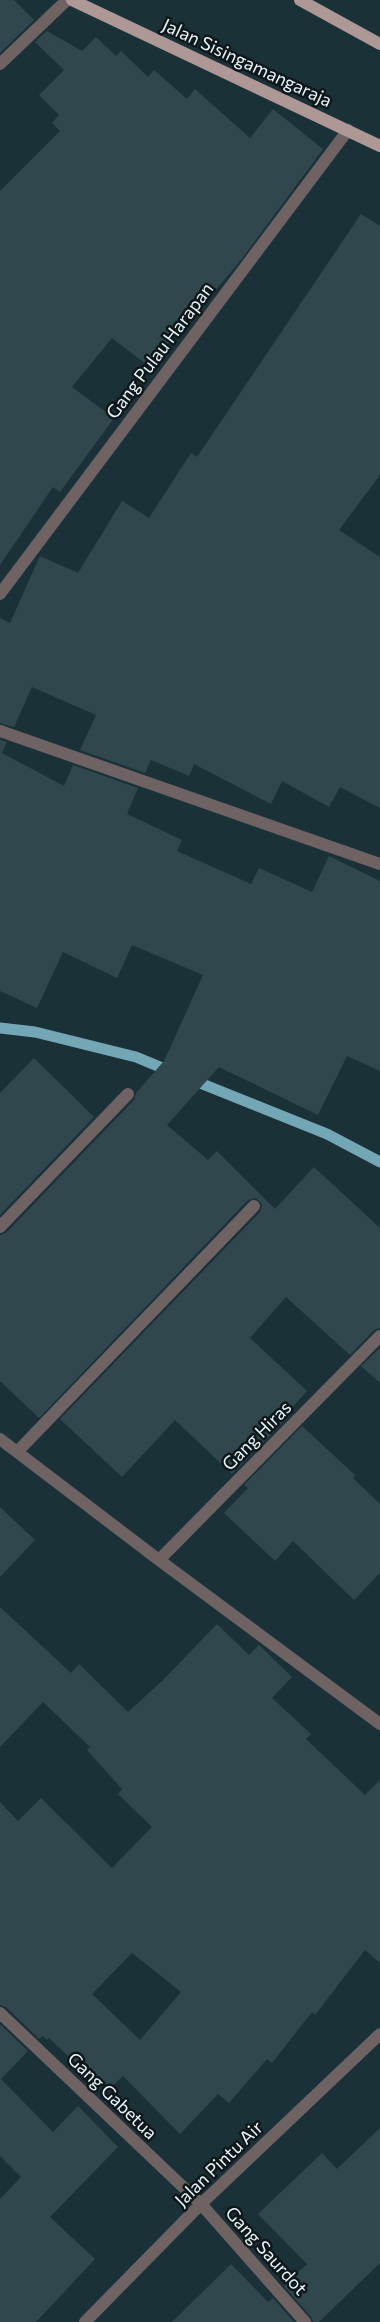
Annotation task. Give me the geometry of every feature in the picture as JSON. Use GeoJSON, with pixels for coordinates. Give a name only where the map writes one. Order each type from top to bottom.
{"type":"FeatureCollection","features":[{"type":"Feature","properties":{"kind":"main road","name":"Jalan Sisingamangaraja"},"geometry":{"type":"LineString","coordinates":[[72,0],[380,146]]}},
{"type":"Feature","properties":{"kind":"main road"},"geometry":{"type":"LineString","coordinates":[[300,0],[380,44]]}},
{"type":"Feature","properties":{"kind":"street"},"geometry":{"type":"LineString","coordinates":[[0,64],[66,0]]}},
{"type":"Feature","properties":{"kind":"street","name":"Gang Pulau Harapan"},"geometry":{"type":"LineString","coordinates":[[0,594],[348,130]]}},
{"type":"Feature","properties":{"kind":"street"},"geometry":{"type":"LineString","coordinates":[[0,731],[380,864]]}},
{"type":"Feature","properties":{"kind":"street"},"geometry":{"type":"LineString","coordinates":[[0,1227],[128,1094]]}},
{"type":"Feature","properties":{"kind":"street"},"geometry":{"type":"LineString","coordinates":[[18,1451],[254,1206]]}},
{"type":"Feature","properties":{"kind":"street","name":"Gang Hiras"},"geometry":{"type":"LineString","coordinates":[[159,1560],[380,1336]]}},
{"type":"Feature","properties":{"kind":"street"},"geometry":{"type":"LineString","coordinates":[[1,1442],[18,1451],[159,1560],[380,1724]]}},
{"type":"Feature","properties":{"kind":"street","name":"Gang Gabetua"},"geometry":{"type":"LineString","coordinates":[[0,2013],[201,2204]]}},
{"type":"Feature","properties":{"kind":"street","name":"Jalan Pintu Air"},"geometry":{"type":"LineString","coordinates":[[85,2322],[201,2204],[380,2034]]}},
{"type":"Feature","properties":{"kind":"street","name":"Gang Saurdot"},"geometry":{"type":"LineString","coordinates":[[201,2204],[305,2322]]}},
{"type":"Feature","properties":{"kind":"building"},"geometry":{"type":"Polygon","coordinates":[[[0,0],[14,0],[34,20],[0,53],[0,0]]]}},
{"type":"Feature","properties":{"kind":"building"},"geometry":{"type":"Polygon","coordinates":[[[47,31],[82,51],[96,37],[116,56],[121,51],[148,77],[154,70],[187,99],[195,89],[250,138],[273,109],[323,149],[241,260],[197,312],[193,310],[151,368],[112,338],[72,387],[114,418],[60,492],[53,487],[0,565],[0,191],[60,131],[52,123],[59,115],[39,95],[64,70],[35,42],[47,31]]]}},
{"type":"Feature","properties":{"kind":"building"},"geometry":{"type":"Polygon","coordinates":[[[361,214],[380,226],[380,475],[339,530],[380,557],[380,808],[340,787],[329,807],[282,781],[271,804],[194,764],[189,776],[151,760],[145,773],[80,750],[96,715],[32,687],[14,727],[0,723],[0,618],[10,623],[40,556],[78,573],[122,501],[149,518],[191,453],[197,457],[361,214]]]}},
{"type":"Feature","properties":{"kind":"building"},"geometry":{"type":"Polygon","coordinates":[[[0,740],[7,742],[2,753],[64,786],[73,765],[138,788],[127,814],[182,840],[177,851],[251,884],[259,868],[312,892],[329,856],[380,881],[380,1071],[347,1056],[318,1115],[219,1067],[167,1125],[208,1160],[217,1151],[275,1209],[314,1167],[380,1228],[380,1328],[374,1330],[350,1355],[286,1297],[250,1338],[307,1391],[288,1412],[290,1415],[232,1474],[175,1420],[122,1477],[60,1419],[260,1212],[262,1204],[256,1198],[248,1200],[39,1418],[0,1381],[0,1235],[6,1233],[134,1100],[136,1093],[164,1061],[203,975],[132,945],[117,978],[63,952],[37,1008],[0,991],[0,740]]]}},
{"type":"Feature","properties":{"kind":"building"},"geometry":{"type":"Polygon","coordinates":[[[34,1058],[94,1117],[0,1215],[0,1093],[34,1058]]]}},
{"type":"Feature","properties":{"kind":"building"},"geometry":{"type":"Polygon","coordinates":[[[380,1348],[380,1383],[361,1366],[380,1348]]]}},
{"type":"Feature","properties":{"kind":"building"},"geometry":{"type":"Polygon","coordinates":[[[302,1426],[355,1475],[353,1478],[380,1504],[380,1573],[354,1600],[293,1541],[275,1561],[224,1513],[248,1488],[244,1485],[302,1426]]]}},
{"type":"Feature","properties":{"kind":"building"},"geometry":{"type":"Polygon","coordinates":[[[0,1507],[35,1540],[0,1577],[0,1507]]]}},
{"type":"Feature","properties":{"kind":"building"},"geometry":{"type":"Polygon","coordinates":[[[0,1607],[71,1673],[79,1664],[128,1712],[163,1680],[217,1624],[249,1655],[259,1645],[292,1677],[272,1698],[311,1734],[306,1739],[365,1795],[380,1780],[380,1963],[365,1950],[315,2015],[312,2012],[272,2063],[267,2059],[229,2103],[218,2094],[180,2134],[123,2076],[106,2092],[49,2038],[47,2040],[43,2036],[39,2039],[6,2007],[0,2005],[0,1802],[18,1821],[41,1798],[112,1868],[152,1827],[118,1794],[122,1789],[87,1750],[90,1747],[43,1702],[0,1747],[0,1607]],[[132,1953],[92,1994],[140,2040],[181,1992],[132,1953]]]}},
{"type":"Feature","properties":{"kind":"building"},"geometry":{"type":"Polygon","coordinates":[[[0,2024],[28,2051],[1,2079],[53,2132],[78,2106],[118,2147],[50,2217],[95,2259],[36,2322],[0,2322],[0,2199],[21,2177],[0,2156],[0,2024]]]}},
{"type":"Feature","properties":{"kind":"building"},"geometry":{"type":"Polygon","coordinates":[[[380,2128],[380,2263],[319,2322],[313,2322],[311,2317],[284,2286],[307,2264],[258,2214],[322,2153],[337,2169],[380,2128]]]}},
{"type":"Feature","properties":{"kind":"building"},"geometry":{"type":"Polygon","coordinates":[[[231,2264],[268,2302],[273,2298],[294,2322],[172,2322],[231,2264]]]}},
{"type":"Feature","properties":{"kind":"waterway"},"geometry":{"type":"LineString","coordinates":[[0,1028],[35,1032],[136,1057],[172,1072]]}},
{"type":"Feature","properties":{"kind":"waterway"},"geometry":{"type":"LineString","coordinates":[[190,1079],[327,1134],[380,1162]]}}]}
